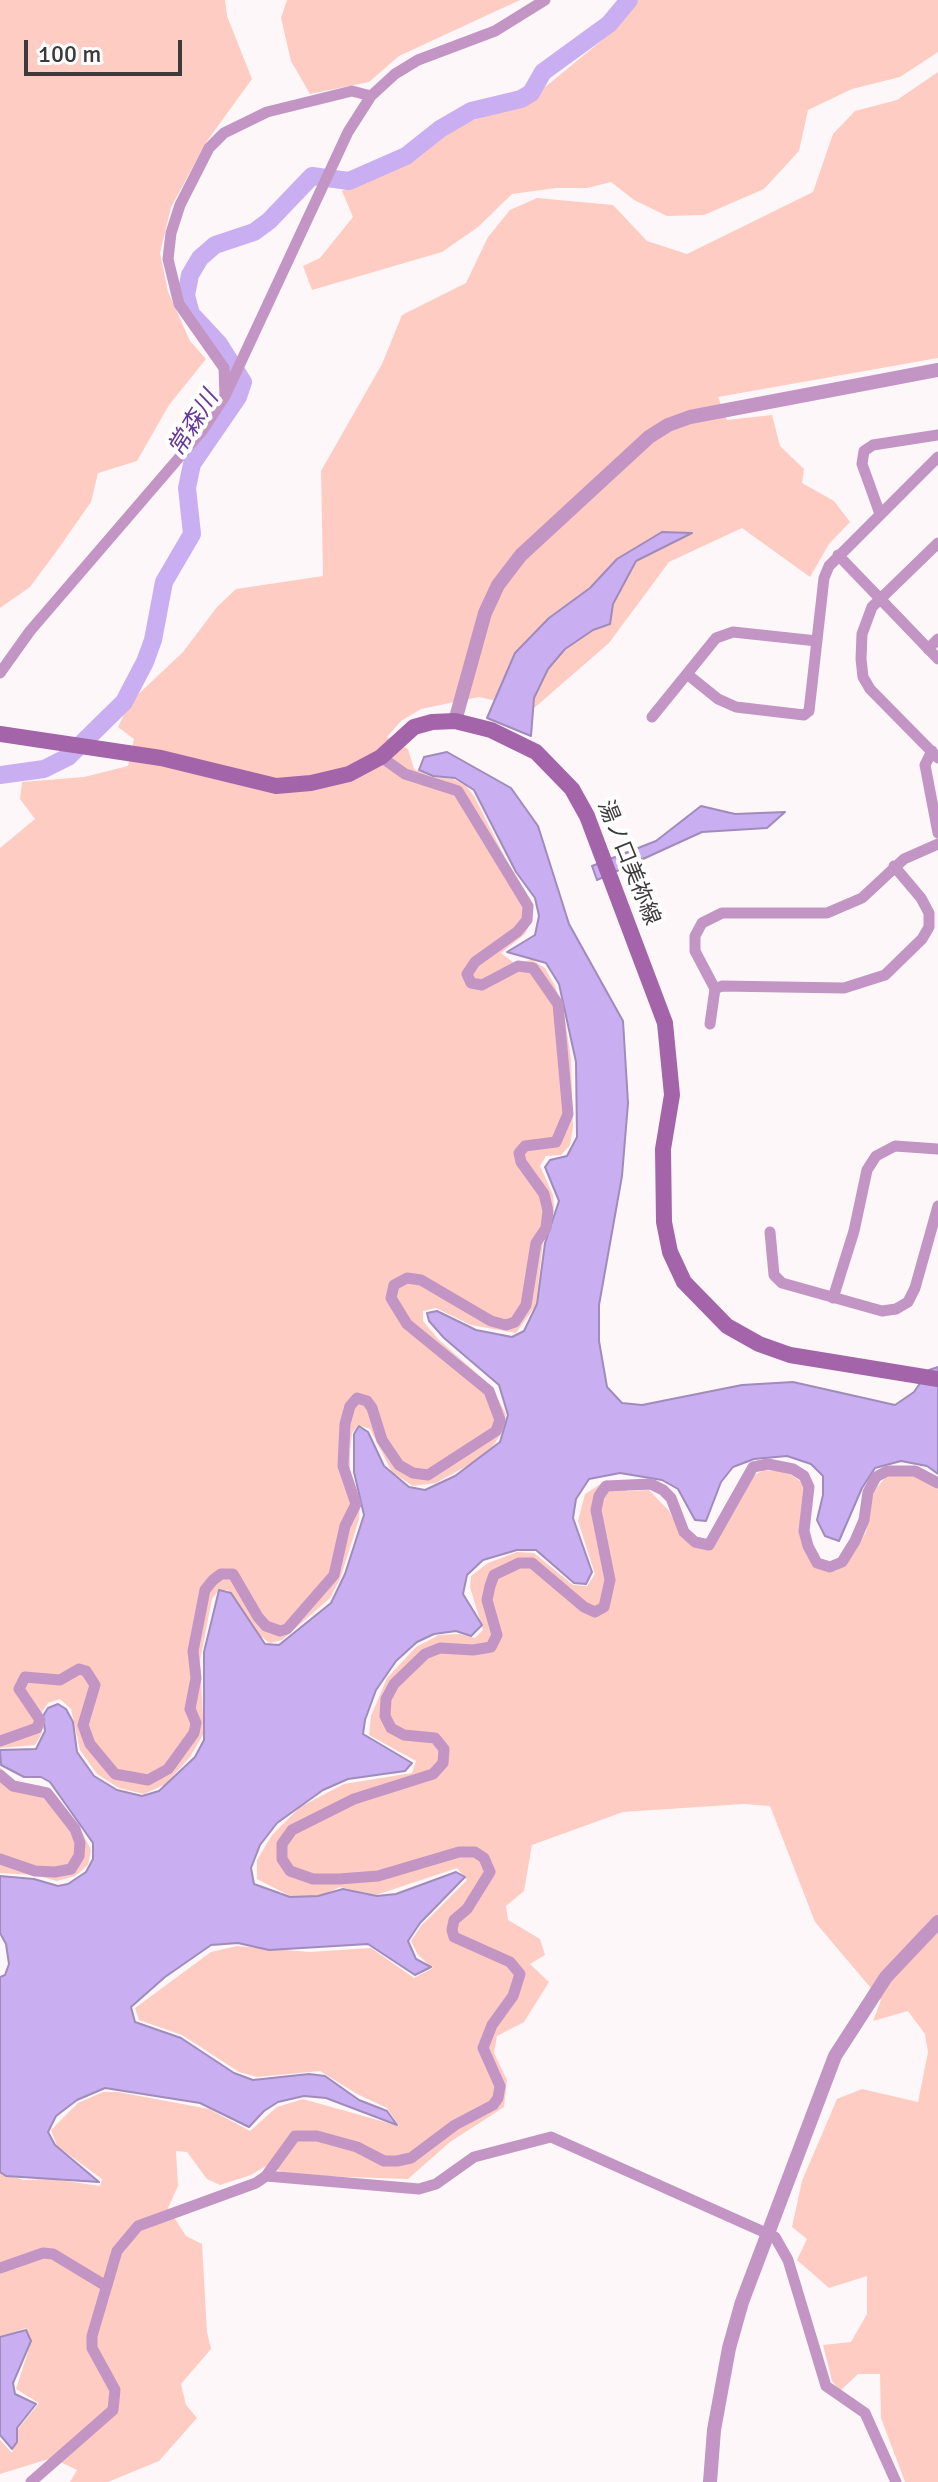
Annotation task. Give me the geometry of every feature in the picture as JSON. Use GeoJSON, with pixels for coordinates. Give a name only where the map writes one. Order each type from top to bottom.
{"type":"FeatureCollection","features":[{"type":"Feature","properties":{"kind":"main road","name":"湯ノ口美祢線"},"geometry":{"type":"LineString","coordinates":[[0,734],[161,758],[276,786],[311,783],[349,774],[381,757],[414,727],[464,723],[510,737],[536,752],[572,789],[598,844],[665,1023],[672,1095],[663,1149],[664,1222],[670,1252],[684,1282],[727,1326],[759,1344],[790,1355],[918,1373],[938,1379]]}},
{"type":"Feature","properties":{"kind":"street"},"geometry":{"type":"LineString","coordinates":[[0,673],[30,631],[194,441],[225,396],[348,132],[371,96],[395,74],[418,60],[495,31],[545,0]]}},
{"type":"Feature","properties":{"kind":"street"},"geometry":{"type":"LineString","coordinates":[[225,396],[224,368],[218,354],[185,315],[173,282],[168,259],[171,233],[180,205],[209,148],[239,124],[267,112],[352,91],[371,96]]}},
{"type":"Feature","properties":{"kind":"street"},"geometry":{"type":"LineString","coordinates":[[464,723],[485,613],[498,585],[521,555],[649,437],[668,425],[690,417],[938,370]]}},
{"type":"Feature","properties":{"kind":"street"},"geometry":{"type":"LineString","coordinates":[[880,514],[862,464],[864,451],[873,445],[938,435]]}},
{"type":"Feature","properties":{"kind":"street"},"geometry":{"type":"LineString","coordinates":[[687,674],[718,699],[736,707],[804,715],[811,704],[824,578],[838,555],[938,457]]}},
{"type":"Feature","properties":{"kind":"street"},"geometry":{"type":"LineString","coordinates":[[938,543],[880,599],[865,620],[863,677],[935,755],[925,765],[938,833]]}},
{"type":"Feature","properties":{"kind":"street"},"geometry":{"type":"LineString","coordinates":[[838,555],[938,659]]}},
{"type":"Feature","properties":{"kind":"street"},"geometry":{"type":"LineString","coordinates":[[652,717],[716,638],[733,632],[817,641]]}},
{"type":"Feature","properties":{"kind":"street"},"geometry":{"type":"LineString","coordinates":[[928,649],[938,639]]}},
{"type":"Feature","properties":{"kind":"street"},"geometry":{"type":"LineString","coordinates":[[0,1741],[37,1728],[40,1720],[19,1689],[25,1677],[60,1680],[79,1669],[86,1671],[95,1685],[83,1725],[90,1744],[115,1774],[148,1780],[168,1769],[194,1733],[196,1723],[190,1709],[196,1678],[193,1651],[205,1590],[213,1580],[221,1574],[233,1574],[258,1617],[266,1626],[280,1631],[287,1629],[334,1575],[345,1526],[356,1504],[343,1466],[345,1424],[350,1406],[357,1398],[367,1401],[372,1408],[382,1440],[399,1465],[413,1473],[428,1475],[496,1431],[500,1420],[489,1391],[407,1324],[391,1298],[394,1285],[407,1278],[421,1280],[491,1321],[506,1325],[515,1322],[526,1305],[536,1243],[546,1228],[548,1211],[544,1194],[521,1162],[519,1153],[525,1146],[556,1142],[568,1114],[558,1004],[533,968],[518,966],[482,985],[471,983],[467,974],[475,962],[517,932],[527,920],[528,906],[458,791],[405,774],[381,757]]}},
{"type":"Feature","properties":{"kind":"street"},"geometry":{"type":"LineString","coordinates":[[710,1024],[715,989],[695,951],[695,936],[702,923],[722,913],[827,913],[862,898],[894,866],[938,844]]}},
{"type":"Feature","properties":{"kind":"street"},"geometry":{"type":"LineString","coordinates":[[715,989],[844,988],[885,975],[922,939],[929,927],[929,913],[925,905],[894,866]]}},
{"type":"Feature","properties":{"kind":"street"},"geometry":{"type":"LineString","coordinates":[[833,1298],[854,1231],[867,1170],[876,1156],[895,1146],[938,1149]]}},
{"type":"Feature","properties":{"kind":"street"},"geometry":{"type":"LineString","coordinates":[[770,1232],[774,1275],[782,1283],[882,1311],[896,1309],[908,1302],[938,1206]]}},
{"type":"Feature","properties":{"kind":"street"},"geometry":{"type":"LineString","coordinates":[[266,2176],[285,2146],[295,2136],[304,2134],[357,2147],[384,2161],[411,2158],[455,2125],[493,2105],[498,2098],[500,2086],[483,2048],[485,2037],[513,1996],[520,1974],[510,1962],[454,1937],[452,1930],[454,1920],[467,1909],[490,1872],[484,1858],[475,1852],[459,1852],[378,1876],[339,1879],[313,1879],[290,1871],[282,1859],[282,1844],[292,1830],[354,1799],[433,1774],[443,1763],[444,1749],[435,1738],[404,1735],[391,1728],[385,1716],[386,1699],[394,1684],[425,1654],[440,1648],[473,1650],[491,1647],[497,1635],[487,1600],[494,1575],[519,1563],[532,1563],[584,1607],[595,1612],[604,1607],[610,1580],[596,1510],[599,1496],[606,1486],[651,1484],[663,1490],[671,1498],[684,1532],[695,1542],[709,1545],[753,1467],[768,1464],[793,1469],[804,1476],[809,1487],[804,1531],[808,1546],[817,1563],[830,1567],[842,1562],[855,1541],[864,1520],[868,1492],[876,1477],[887,1471],[915,1471],[938,1483]]}},
{"type":"Feature","properties":{"kind":"street"},"geometry":{"type":"LineString","coordinates":[[0,1775],[13,1786],[47,1793],[75,1829],[80,1843],[79,1856],[71,1869],[35,1871],[0,1859]]}},
{"type":"Feature","properties":{"kind":"street"},"geometry":{"type":"LineString","coordinates":[[710,2482],[714,2430],[729,2348],[766,2233],[835,2056],[886,1977],[938,1922]]}},
{"type":"Feature","properties":{"kind":"street"},"geometry":{"type":"LineString","coordinates":[[31,2482],[113,2410],[115,2390],[92,2348],[95,2322],[117,2251],[138,2226],[266,2176],[419,2189],[436,2184],[474,2157],[551,2137],[775,2237],[788,2260],[826,2386],[865,2413],[896,2482]]}},
{"type":"Feature","properties":{"kind":"street"},"geometry":{"type":"LineString","coordinates":[[0,2268],[43,2253],[53,2254],[106,2286]]}},
{"type":"Feature","properties":{"kind":"shaded area"},"geometry":{"type":"Polygon","coordinates":[[[0,0],[225,0],[227,16],[252,79],[207,141],[171,207],[160,253],[168,292],[190,341],[206,359],[169,405],[137,461],[98,473],[91,502],[56,552],[30,587],[0,608],[0,0]]]}},
{"type":"Feature","properties":{"kind":"shaded area"},"geometry":{"type":"Polygon","coordinates":[[[287,0],[520,0],[399,56],[369,82],[310,94],[291,61],[281,18],[287,0]]]}},
{"type":"Feature","properties":{"kind":"shaded area"},"geometry":{"type":"Polygon","coordinates":[[[636,0],[938,0],[938,52],[900,77],[852,89],[808,110],[799,151],[764,189],[704,215],[667,216],[634,200],[611,182],[587,188],[556,188],[512,194],[478,227],[442,252],[312,290],[303,266],[320,258],[353,217],[342,191],[373,173],[411,160],[457,125],[512,108],[533,97],[612,32],[636,0]]]}},
{"type":"Feature","properties":{"kind":"shaded area"},"geometry":{"type":"Polygon","coordinates":[[[938,72],[938,358],[718,397],[727,420],[772,415],[780,446],[804,469],[802,483],[834,501],[850,522],[829,544],[810,577],[742,528],[669,562],[609,643],[533,709],[479,697],[421,709],[401,721],[387,737],[408,749],[414,769],[431,777],[453,779],[466,786],[474,796],[514,876],[530,924],[525,934],[501,953],[514,963],[532,960],[545,968],[555,986],[565,1019],[571,1059],[573,1127],[570,1145],[561,1155],[546,1156],[540,1166],[553,1195],[554,1207],[543,1241],[536,1305],[516,1333],[471,1325],[436,1308],[423,1311],[423,1321],[439,1340],[490,1385],[506,1414],[504,1429],[493,1446],[472,1463],[436,1483],[413,1486],[392,1472],[370,1429],[359,1425],[352,1433],[350,1471],[360,1505],[359,1519],[340,1579],[330,1598],[282,1640],[270,1643],[260,1636],[228,1590],[218,1591],[212,1599],[200,1660],[204,1733],[190,1757],[166,1784],[144,1794],[119,1788],[97,1774],[80,1750],[71,1709],[60,1699],[48,1703],[41,1713],[42,1733],[35,1745],[0,1748],[0,848],[35,819],[20,799],[22,782],[84,777],[128,766],[134,739],[118,727],[130,702],[183,652],[217,607],[236,589],[323,576],[321,471],[382,364],[402,315],[466,283],[488,237],[510,210],[537,198],[613,205],[647,241],[687,254],[813,192],[833,134],[855,111],[897,100],[938,72]]]}},
{"type":"Feature","properties":{"kind":"shaded area"},"geometry":{"type":"Polygon","coordinates":[[[662,532],[692,533],[636,561],[613,604],[610,624],[593,630],[565,649],[548,669],[534,698],[531,736],[487,718],[515,653],[549,618],[590,588],[617,559],[662,532]]]}},
{"type":"Feature","properties":{"kind":"shaded area"},"geometry":{"type":"Polygon","coordinates":[[[447,752],[511,788],[538,826],[569,924],[623,1021],[628,1103],[622,1176],[599,1305],[599,1341],[607,1387],[622,1403],[642,1405],[742,1385],[793,1382],[895,1405],[914,1392],[929,1370],[938,1367],[938,1474],[927,1466],[901,1461],[875,1468],[862,1488],[839,1541],[825,1536],[817,1520],[823,1495],[823,1476],[811,1464],[787,1456],[754,1459],[733,1467],[721,1482],[706,1521],[695,1520],[678,1489],[662,1480],[620,1473],[589,1479],[576,1499],[573,1518],[592,1572],[586,1584],[574,1583],[536,1550],[517,1550],[483,1560],[467,1575],[463,1594],[482,1625],[471,1636],[456,1631],[434,1634],[417,1642],[396,1661],[376,1690],[365,1720],[363,1734],[412,1763],[405,1771],[348,1779],[323,1790],[277,1823],[260,1845],[251,1868],[254,1884],[290,1897],[318,1896],[343,1889],[377,1896],[396,1894],[456,1872],[465,1877],[420,1923],[408,1941],[416,1959],[431,1967],[415,1975],[368,1944],[269,1950],[238,1943],[211,1945],[165,1977],[131,2007],[135,2022],[181,2038],[234,2073],[253,2080],[309,2074],[325,2076],[359,2100],[387,2111],[397,2125],[326,2098],[304,2096],[278,2102],[249,2127],[200,2103],[105,2088],[77,2100],[56,2116],[48,2132],[55,2145],[99,2182],[6,2176],[0,2172],[0,1977],[5,1975],[9,1964],[6,1944],[0,1933],[0,1876],[34,1879],[58,1886],[68,1884],[86,1872],[93,1859],[93,1843],[50,1782],[41,1777],[24,1777],[1,1765],[0,1750],[36,1749],[45,1731],[43,1716],[48,1708],[58,1704],[66,1709],[73,1722],[77,1752],[94,1776],[117,1790],[142,1796],[159,1791],[195,1757],[204,1740],[204,1652],[219,1590],[231,1593],[265,1644],[279,1645],[331,1603],[345,1574],[364,1515],[354,1472],[354,1434],[359,1426],[368,1432],[384,1466],[409,1487],[425,1490],[455,1476],[500,1442],[508,1415],[499,1385],[444,1338],[429,1321],[427,1313],[437,1311],[476,1330],[512,1337],[524,1331],[537,1304],[545,1243],[559,1201],[545,1167],[550,1160],[567,1156],[577,1137],[576,1062],[559,984],[546,963],[507,952],[535,935],[539,916],[535,898],[516,872],[474,790],[455,778],[433,776],[419,770],[424,757],[447,752]]]}},
{"type":"Feature","properties":{"kind":"shaded area"},"geometry":{"type":"Polygon","coordinates":[[[701,806],[735,814],[785,812],[767,828],[702,832],[597,880],[592,866],[656,841],[701,806]]]}},
{"type":"Feature","properties":{"kind":"shaded area"},"geometry":{"type":"Polygon","coordinates":[[[764,1470],[788,1472],[805,1485],[801,1537],[817,1566],[836,1571],[850,1558],[866,1532],[874,1491],[889,1473],[912,1474],[931,1482],[938,1490],[938,2482],[905,2482],[881,2418],[880,2374],[858,2374],[840,2391],[832,2381],[823,2345],[851,2342],[867,2314],[867,2276],[829,2288],[797,2260],[807,2239],[792,2227],[802,2181],[837,2099],[862,2089],[918,2102],[928,2052],[925,2034],[908,2011],[873,2021],[881,2000],[815,1922],[770,1806],[744,1804],[623,1812],[532,1845],[524,1891],[506,1906],[508,1920],[540,1939],[545,1955],[530,1964],[549,1982],[524,2022],[497,2036],[494,2053],[507,2080],[504,2107],[450,2142],[408,2179],[291,2175],[266,2166],[251,2175],[220,2185],[207,2179],[187,2152],[176,2151],[178,2186],[168,2208],[186,2236],[202,2244],[207,2332],[211,2349],[181,2384],[186,2405],[197,2418],[159,2461],[108,2482],[70,2482],[77,2470],[52,2458],[0,2474],[0,2440],[12,2453],[18,2429],[39,2403],[16,2389],[31,2342],[26,2328],[0,2337],[0,2173],[24,2180],[52,2179],[100,2186],[102,2179],[57,2146],[51,2130],[78,2103],[103,2092],[209,2109],[250,2131],[277,2107],[303,2099],[399,2126],[387,2108],[320,2071],[257,2077],[239,2072],[182,2035],[139,2020],[135,2008],[211,1952],[237,1946],[310,1952],[371,1948],[414,1978],[433,1968],[418,1955],[411,1941],[421,1926],[467,1880],[457,1868],[376,1895],[340,1887],[318,1897],[292,1897],[257,1879],[257,1860],[272,1835],[300,1807],[344,1784],[412,1773],[416,1761],[369,1735],[371,1716],[387,1678],[416,1647],[439,1635],[460,1634],[475,1638],[483,1630],[470,1587],[471,1576],[488,1563],[517,1552],[534,1553],[573,1585],[587,1586],[595,1574],[578,1521],[585,1494],[607,1480],[627,1491],[649,1490],[669,1511],[682,1535],[705,1546],[751,1477],[764,1470]]]}},
{"type":"Feature","properties":{"kind":"shaded area"},"geometry":{"type":"Polygon","coordinates":[[[0,1767],[11,1780],[41,1786],[54,1795],[83,1834],[91,1850],[88,1865],[75,1876],[57,1881],[35,1875],[0,1873],[0,1767]]]}},
{"type":"Feature","properties":{"kind":"shaded area"},"geometry":{"type":"Polygon","coordinates":[[[26,2330],[31,2341],[13,2383],[15,2394],[36,2404],[17,2428],[17,2442],[12,2449],[0,2435],[0,2337],[26,2330]]]}},
{"type":"Feature","properties":{"kind":"waterway","name":"常森川"},"geometry":{"type":"LineString","coordinates":[[0,775],[44,769],[68,757],[124,702],[145,662],[153,640],[164,582],[192,534],[187,488],[192,464],[238,397],[243,382],[219,344],[191,314],[186,295],[190,275],[200,258],[215,245],[254,232],[269,221],[312,176],[349,181],[406,156],[440,129],[471,111],[521,99],[531,93],[543,72],[609,24],[629,0]]}}]}
